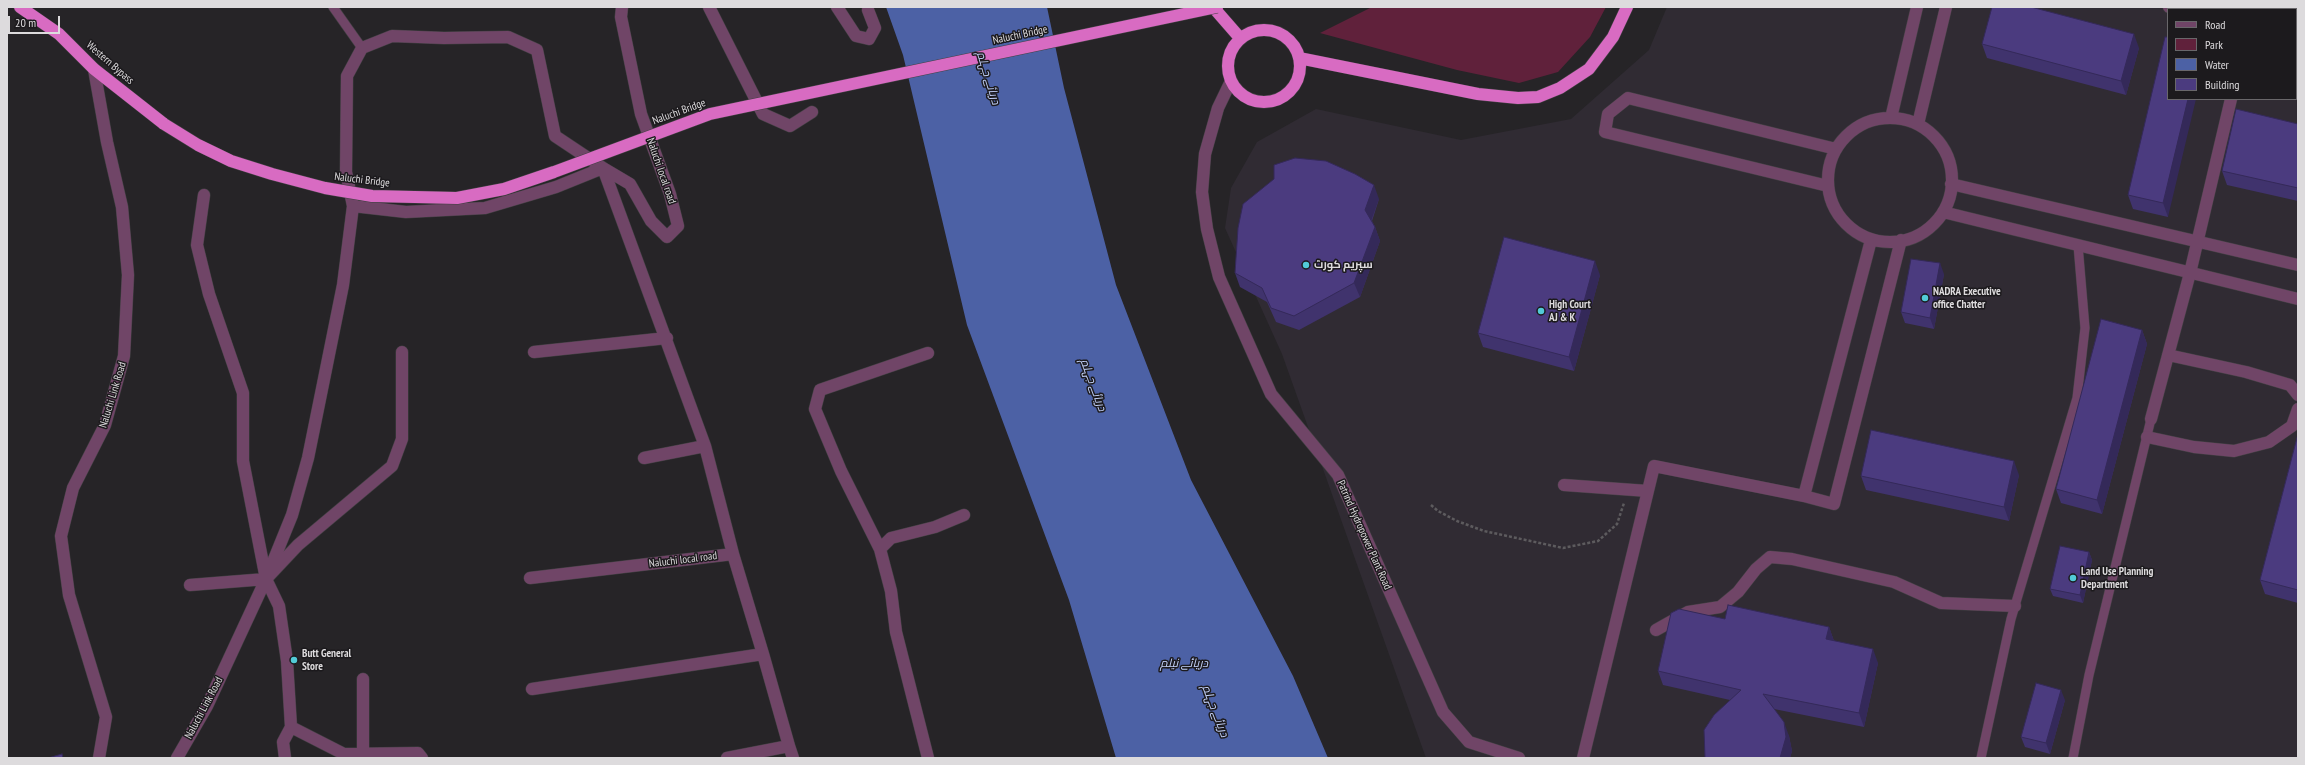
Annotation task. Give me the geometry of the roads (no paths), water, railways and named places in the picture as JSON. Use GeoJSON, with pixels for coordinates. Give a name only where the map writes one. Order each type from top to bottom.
{"type":"FeatureCollection","features":[{"type":"Feature","properties":{"kind":"highway","name":"Western Bypass"},"geometry":{"type":"LineString","coordinates":[[20,7],[59,34],[94,69],[164,124]]}},
{"type":"Feature","properties":{"kind":"highway"},"geometry":{"type":"LineString","coordinates":[[1213,7],[1240,38]]}},
{"type":"Feature","properties":{"kind":"highway","name":"Naluchi Bridge"},"geometry":{"type":"LineString","coordinates":[[164,124],[198,145],[231,162],[325,188],[372,196],[457,198],[504,189],[547,175],[710,114],[1217,7]]}},
{"type":"Feature","properties":{"kind":"highway"},"geometry":{"type":"LineString","coordinates":[[1299,58],[1478,94],[1518,98],[1538,97],[1560,88],[1589,69],[1613,37],[1627,7]]}},
{"type":"Feature","properties":{"kind":"highway"},"geometry":{"type":"LineString","coordinates":[[1263,30],[1275,31],[1286,37],[1294,46],[1299,58],[1300,70],[1296,82],[1289,92],[1279,99],[1268,102],[1256,102],[1237,90],[1231,80],[1228,69],[1229,58],[1233,47],[1240,38],[1251,32],[1263,30]]}},
{"type":"Feature","properties":{"kind":"street","name":"Naluchi local road"},"geometry":{"type":"LineString","coordinates":[[603,168],[630,184],[651,222],[667,237],[678,226],[670,194],[641,114],[621,17],[622,7]]}},
{"type":"Feature","properties":{"kind":"street"},"geometry":{"type":"LineString","coordinates":[[708,7],[763,114],[790,126],[812,112]]}},
{"type":"Feature","properties":{"kind":"street"},"geometry":{"type":"LineString","coordinates":[[837,7],[856,36],[869,39],[875,28],[868,10]]}},
{"type":"Feature","properties":{"kind":"street"},"geometry":{"type":"LineString","coordinates":[[1891,118],[1917,7]]}},
{"type":"Feature","properties":{"kind":"street"},"geometry":{"type":"LineString","coordinates":[[1918,124],[1946,7]]}},
{"type":"Feature","properties":{"kind":"street"},"geometry":{"type":"LineString","coordinates":[[362,48],[392,36],[444,38],[508,37],[537,50],[554,136],[603,168],[667,338],[705,446],[732,554]]}},
{"type":"Feature","properties":{"kind":"street","name":"Naluchi Link Road"},"geometry":{"type":"LineString","coordinates":[[177,758],[207,706],[266,579],[292,514],[308,458],[343,285],[353,206],[346,172],[347,76],[362,48]]}},
{"type":"Feature","properties":{"kind":"street","name":"Naluchi Link Road"},"geometry":{"type":"LineString","coordinates":[[94,69],[107,142],[122,207],[128,275],[124,356],[105,425],[73,488],[61,536],[69,595],[106,716],[99,758]]}},
{"type":"Feature","properties":{"kind":"street","name":"Patrind Hydropower Plant Road"},"geometry":{"type":"LineString","coordinates":[[1231,80],[1218,108],[1205,154],[1202,192],[1207,229],[1219,278],[1271,394],[1338,475],[1444,712],[1470,742],[1519,758]]}},
{"type":"Feature","properties":{"kind":"street"},"geometry":{"type":"LineString","coordinates":[[1828,186],[1605,132],[1608,114],[1628,98],[1836,149]]}},
{"type":"Feature","properties":{"kind":"street"},"geometry":{"type":"LineString","coordinates":[[2151,419],[2190,273],[2231,100]]}},
{"type":"Feature","properties":{"kind":"street"},"geometry":{"type":"LineString","coordinates":[[1878,118],[1891,118],[1899,118],[1918,124],[1935,136],[1946,153],[1952,173],[1951,193],[1943,212],[1930,228],[1912,238],[1891,242],[1871,240],[1852,230],[1838,215],[1829,196],[1827,176],[1832,156],[1843,138],[1859,125],[1878,118]]}},
{"type":"Feature","properties":{"kind":"street"},"geometry":{"type":"LineString","coordinates":[[353,206],[406,212],[485,208],[556,188],[603,168]]}},
{"type":"Feature","properties":{"kind":"street"},"geometry":{"type":"LineString","coordinates":[[1951,184],[2298,265]]}},
{"type":"Feature","properties":{"kind":"street"},"geometry":{"type":"LineString","coordinates":[[204,195],[197,245],[209,294],[243,393],[243,461],[266,579],[279,606],[287,661],[291,727],[283,742],[283,756]]}},
{"type":"Feature","properties":{"kind":"street"},"geometry":{"type":"LineString","coordinates":[[1943,212],[2298,299]]}},
{"type":"Feature","properties":{"kind":"street"},"geometry":{"type":"LineString","coordinates":[[1804,496],[1871,240]]}},
{"type":"Feature","properties":{"kind":"street"},"geometry":{"type":"LineString","coordinates":[[1583,758],[1654,466],[1804,496],[1834,504],[1901,240]]}},
{"type":"Feature","properties":{"kind":"street"},"geometry":{"type":"LineString","coordinates":[[534,352],[667,338]]}},
{"type":"Feature","properties":{"kind":"street"},"geometry":{"type":"LineString","coordinates":[[190,585],[266,579],[298,545],[392,466],[402,439],[402,352]]}},
{"type":"Feature","properties":{"kind":"street"},"geometry":{"type":"LineString","coordinates":[[928,353],[820,390],[816,409],[841,471],[880,550],[891,591],[896,632],[928,758]]}},
{"type":"Feature","properties":{"kind":"street"},"geometry":{"type":"LineString","coordinates":[[2168,355],[2246,372],[2290,385],[2298,395]]}},
{"type":"Feature","properties":{"kind":"street"},"geometry":{"type":"LineString","coordinates":[[2147,437],[2194,447],[2234,451],[2269,442],[2292,426],[2298,409]]}},
{"type":"Feature","properties":{"kind":"street"},"geometry":{"type":"LineString","coordinates":[[644,458],[705,446]]}},
{"type":"Feature","properties":{"kind":"street"},"geometry":{"type":"LineString","coordinates":[[1564,485],[1648,491]]}},
{"type":"Feature","properties":{"kind":"street"},"geometry":{"type":"LineString","coordinates":[[880,550],[891,538],[936,527],[964,515]]}},
{"type":"Feature","properties":{"kind":"street","name":"Naluchi local road"},"geometry":{"type":"LineString","coordinates":[[530,578],[732,554],[791,752],[727,758]]}},
{"type":"Feature","properties":{"kind":"street"},"geometry":{"type":"LineString","coordinates":[[1656,630],[1688,612],[1720,607],[1738,592],[1756,569],[1770,557],[1792,559],[1894,582],[1941,603],[2015,606]]}},
{"type":"Feature","properties":{"kind":"street"},"geometry":{"type":"LineString","coordinates":[[532,689],[763,654]]}},
{"type":"Feature","properties":{"kind":"street"},"geometry":{"type":"LineString","coordinates":[[363,679],[363,754]]}},
{"type":"Feature","properties":{"kind":"street"},"geometry":{"type":"LineString","coordinates":[[291,727],[344,754],[418,753],[422,758]]}},
{"type":"Feature","properties":{"kind":"lane"},"geometry":{"type":"LineString","coordinates":[[334,7],[362,48]]}},
{"type":"Feature","properties":{"kind":"lane"},"geometry":{"type":"LineString","coordinates":[[1982,758],[2015,606],[2077,398],[2085,328],[2078,246]]}},
{"type":"Feature","properties":{"kind":"lane"},"geometry":{"type":"LineString","coordinates":[[2073,758],[2090,674],[2151,419]]}},
{"type":"Feature","properties":{"kind":"water","name":"دریائے نیلم"},"geometry":{"type":"Polygon","coordinates":[[[886,7],[1047,7],[1064,88],[1116,285],[1191,480],[1293,676],[1328,758],[1116,758],[1069,600],[967,325],[903,55],[886,7]]]}},
{"type":"Feature","properties":{"kind":"place","name":"سپریم کورٹ"},"geometry":{"type":"Point","coordinates":[1306,265]}},
{"type":"Feature","properties":{"kind":"place","name":"NADRA Executive office Chatter"},"geometry":{"type":"Point","coordinates":[1925,298]}},
{"type":"Feature","properties":{"kind":"place","name":"High Court AJ & K"},"geometry":{"type":"Point","coordinates":[1541,311]}},
{"type":"Feature","properties":{"kind":"place","name":"Land Use Planning Department"},"geometry":{"type":"Point","coordinates":[2073,578]}},
{"type":"Feature","properties":{"kind":"place","name":"Butt General Store"},"geometry":{"type":"Point","coordinates":[294,660]}},
{"type":"Feature","properties":{"kind":"water label","name":"دریائے جہلم"},"geometry":{"type":"Point","coordinates":[988,78]}},
{"type":"Feature","properties":{"kind":"water label","name":"دریائے جہلم"},"geometry":{"type":"Point","coordinates":[1093,385]}},
{"type":"Feature","properties":{"kind":"water label","name":"دریائے جہلم"},"geometry":{"type":"Point","coordinates":[1215,711]}}]}
